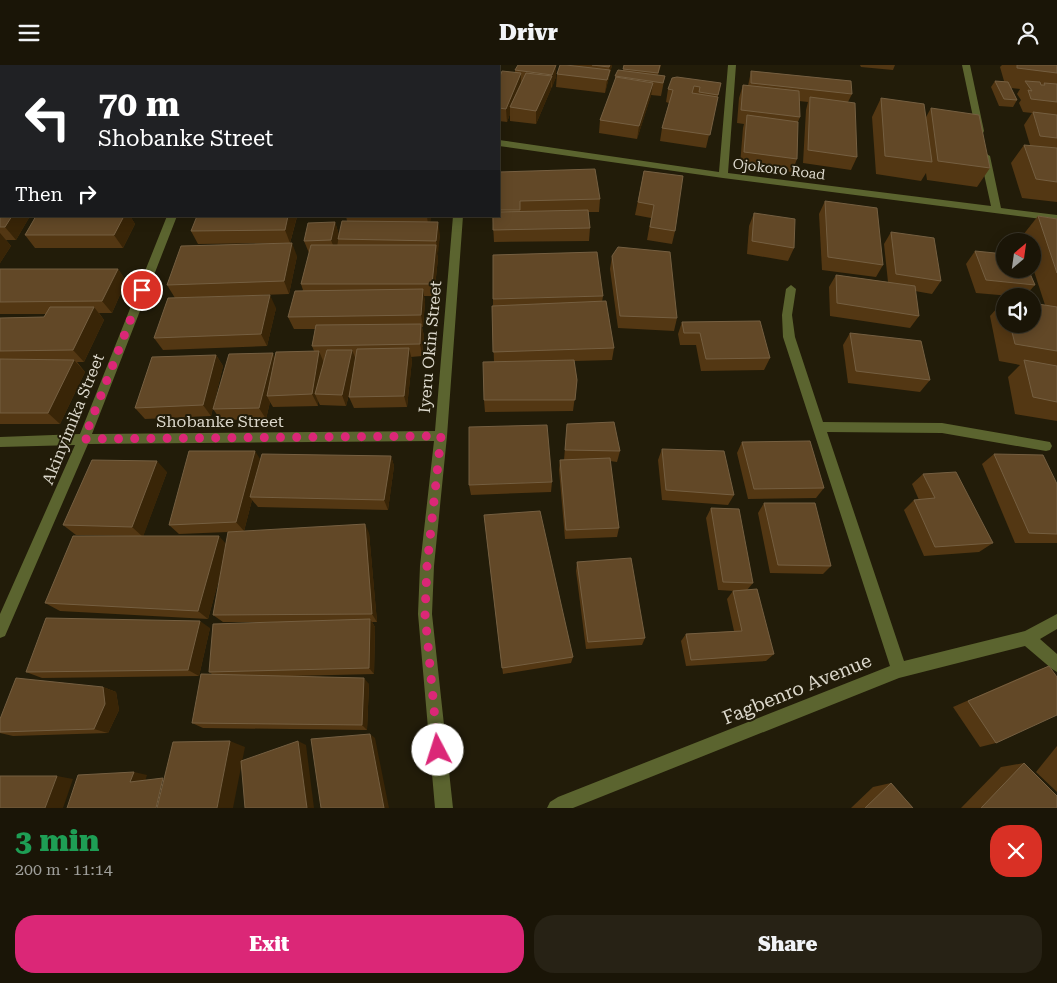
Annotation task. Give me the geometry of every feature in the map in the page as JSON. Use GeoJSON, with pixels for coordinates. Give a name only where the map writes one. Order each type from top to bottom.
{"type":"FeatureCollection","features":[{"type":"Feature","properties":{"kind":"street"},"geometry":{"type":"LineString","coordinates":[[723,175],[732,65]]}},
{"type":"Feature","properties":{"kind":"street"},"geometry":{"type":"LineString","coordinates":[[966,65],[996,209]]}},
{"type":"Feature","properties":{"kind":"street","name":"Ojokoro Road"},"geometry":{"type":"LineString","coordinates":[[500,143],[723,175],[1057,218]]}},
{"type":"Feature","properties":{"kind":"street","name":"Akinyimika Street"},"geometry":{"type":"LineString","coordinates":[[0,631],[84,439],[172,217]]}},
{"type":"Feature","properties":{"kind":"street","name":"Iyeru Okin Street"},"geometry":{"type":"LineString","coordinates":[[444,808],[425,614],[427,566],[441,436],[458,217]]}},
{"type":"Feature","properties":{"kind":"street"},"geometry":{"type":"LineString","coordinates":[[791,289],[787,315],[789,337],[899,670]]}},
{"type":"Feature","properties":{"kind":"street"},"geometry":{"type":"LineString","coordinates":[[819,427],[942,428],[1046,446]]}},
{"type":"Feature","properties":{"kind":"street","name":"Shobanke Street"},"geometry":{"type":"LineString","coordinates":[[0,442],[84,439],[441,436]]}},
{"type":"Feature","properties":{"kind":"street","name":"Fagbenro Avenue"},"geometry":{"type":"LineString","coordinates":[[562,806],[899,670],[1027,638],[1057,621]]}},
{"type":"Feature","properties":{"kind":"street"},"geometry":{"type":"LineString","coordinates":[[1027,638],[1057,664]]}},
{"type":"Feature","properties":{"kind":"building"},"geometry":{"type":"Polygon","coordinates":[[[518,65],[556,65],[552,75],[515,70],[518,65]]]}},
{"type":"Feature","properties":{"kind":"building"},"geometry":{"type":"Polygon","coordinates":[[[560,65],[610,70],[607,80],[557,74],[560,65]]]}},
{"type":"Feature","properties":{"kind":"building"},"geometry":{"type":"Polygon","coordinates":[[[592,65],[610,65],[609,67],[592,65]]]}},
{"type":"Feature","properties":{"kind":"building"},"geometry":{"type":"Polygon","coordinates":[[[624,65],[660,65],[658,73],[623,69],[624,65]]]}},
{"type":"Feature","properties":{"kind":"building"},"geometry":{"type":"Polygon","coordinates":[[[1017,65],[1057,65],[1057,73],[1017,68],[1017,65]]]}},
{"type":"Feature","properties":{"kind":"building"},"geometry":{"type":"Polygon","coordinates":[[[618,70],[665,76],[663,83],[615,76],[618,70]]]}},
{"type":"Feature","properties":{"kind":"building"},"geometry":{"type":"Polygon","coordinates":[[[502,71],[521,73],[506,109],[500,108],[500,76],[502,71]]]}},
{"type":"Feature","properties":{"kind":"building"},"geometry":{"type":"Polygon","coordinates":[[[751,71],[851,81],[852,94],[751,83],[751,71]]]}},
{"type":"Feature","properties":{"kind":"building"},"geometry":{"type":"Polygon","coordinates":[[[526,73],[552,76],[536,111],[510,107],[526,73]]]}},
{"type":"Feature","properties":{"kind":"building"},"geometry":{"type":"Polygon","coordinates":[[[616,77],[653,83],[639,126],[600,120],[616,77]]]}},
{"type":"Feature","properties":{"kind":"building"},"geometry":{"type":"Polygon","coordinates":[[[677,77],[721,83],[718,95],[699,92],[700,87],[694,86],[692,93],[718,97],[710,135],[662,128],[673,90],[668,89],[672,78],[677,77]]]}},
{"type":"Feature","properties":{"kind":"building"},"geometry":{"type":"Polygon","coordinates":[[[995,81],[1008,82],[1017,100],[1004,99],[995,81]]]}},
{"type":"Feature","properties":{"kind":"building"},"geometry":{"type":"Polygon","coordinates":[[[1025,81],[1040,82],[1041,85],[1045,85],[1044,83],[1057,84],[1057,102],[1031,99],[1028,90],[1032,91],[1025,81]]]}},
{"type":"Feature","properties":{"kind":"building"},"geometry":{"type":"Polygon","coordinates":[[[743,85],[799,91],[800,117],[741,110],[743,85]]]}},
{"type":"Feature","properties":{"kind":"building"},"geometry":{"type":"Polygon","coordinates":[[[810,97],[855,103],[857,157],[808,150],[810,97]]]}},
{"type":"Feature","properties":{"kind":"building"},"geometry":{"type":"Polygon","coordinates":[[[881,98],[924,104],[932,162],[885,156],[881,98]]]}},
{"type":"Feature","properties":{"kind":"building"},"geometry":{"type":"Polygon","coordinates":[[[931,108],[979,115],[990,168],[938,161],[931,108]]]}},
{"type":"Feature","properties":{"kind":"building"},"geometry":{"type":"Polygon","coordinates":[[[1033,112],[1057,115],[1057,138],[1040,136],[1033,112]]]}},
{"type":"Feature","properties":{"kind":"building"},"geometry":{"type":"Polygon","coordinates":[[[747,115],[798,122],[797,159],[744,152],[747,115]]]}},
{"type":"Feature","properties":{"kind":"building"},"geometry":{"type":"Polygon","coordinates":[[[1024,145],[1057,148],[1057,182],[1036,179],[1024,145]]]}},
{"type":"Feature","properties":{"kind":"building"},"geometry":{"type":"Polygon","coordinates":[[[595,169],[600,199],[520,201],[520,210],[500,210],[500,172],[595,169]]]}},
{"type":"Feature","properties":{"kind":"building"},"geometry":{"type":"Polygon","coordinates":[[[644,171],[683,176],[675,231],[650,227],[654,205],[638,202],[644,171]]]}},
{"type":"Feature","properties":{"kind":"building"},"geometry":{"type":"Polygon","coordinates":[[[825,201],[877,208],[883,265],[828,257],[825,201]]]}},
{"type":"Feature","properties":{"kind":"building"},"geometry":{"type":"Polygon","coordinates":[[[588,210],[590,228],[493,230],[493,217],[500,217],[500,212],[588,210]]]}},
{"type":"Feature","properties":{"kind":"building"},"geometry":{"type":"Polygon","coordinates":[[[754,213],[795,219],[794,248],[752,241],[754,213]]]}},
{"type":"Feature","properties":{"kind":"building"},"geometry":{"type":"Polygon","coordinates":[[[1038,216],[1057,219],[1057,273],[1038,216]]]}},
{"type":"Feature","properties":{"kind":"building"},"geometry":{"type":"Polygon","coordinates":[[[0,217],[11,217],[5,227],[0,227],[0,217]]]}},
{"type":"Feature","properties":{"kind":"building"},"geometry":{"type":"Polygon","coordinates":[[[35,217],[123,217],[114,235],[25,235],[35,217]]]}},
{"type":"Feature","properties":{"kind":"building"},"geometry":{"type":"Polygon","coordinates":[[[197,217],[288,217],[285,230],[191,231],[197,217]]]}},
{"type":"Feature","properties":{"kind":"building"},"geometry":{"type":"Polygon","coordinates":[[[342,221],[438,222],[436,241],[338,239],[342,221]]]}},
{"type":"Feature","properties":{"kind":"building"},"geometry":{"type":"Polygon","coordinates":[[[335,222],[331,240],[304,241],[308,223],[335,222]]]}},
{"type":"Feature","properties":{"kind":"building"},"geometry":{"type":"Polygon","coordinates":[[[891,232],[934,238],[941,281],[896,274],[891,232]]]}},
{"type":"Feature","properties":{"kind":"building"},"geometry":{"type":"Polygon","coordinates":[[[292,243],[284,281],[167,285],[181,246],[292,243]]]}},
{"type":"Feature","properties":{"kind":"building"},"geometry":{"type":"Polygon","coordinates":[[[311,245],[436,245],[432,284],[301,284],[311,245]]]}},
{"type":"Feature","properties":{"kind":"building"},"geometry":{"type":"Polygon","coordinates":[[[618,247],[670,252],[677,318],[620,316],[612,256],[618,247]]]}},
{"type":"Feature","properties":{"kind":"building"},"geometry":{"type":"Polygon","coordinates":[[[975,251],[996,253],[996,278],[1032,278],[1035,285],[986,280],[975,251]]]}},
{"type":"Feature","properties":{"kind":"building"},"geometry":{"type":"Polygon","coordinates":[[[597,252],[603,296],[493,299],[493,255],[597,252]]]}},
{"type":"Feature","properties":{"kind":"building"},"geometry":{"type":"Polygon","coordinates":[[[0,269],[118,269],[102,301],[0,302],[0,269]]]}},
{"type":"Feature","properties":{"kind":"building"},"geometry":{"type":"Polygon","coordinates":[[[836,275],[915,286],[919,316],[837,303],[836,275]]]}},
{"type":"Feature","properties":{"kind":"building"},"geometry":{"type":"Polygon","coordinates":[[[423,289],[421,315],[288,317],[295,291],[423,289]]]}},
{"type":"Feature","properties":{"kind":"building"},"geometry":{"type":"Polygon","coordinates":[[[270,295],[261,334],[154,338],[168,298],[270,295]]]}},
{"type":"Feature","properties":{"kind":"building"},"geometry":{"type":"Polygon","coordinates":[[[606,301],[614,348],[493,352],[492,306],[606,301]]]}},
{"type":"Feature","properties":{"kind":"building"},"geometry":{"type":"Polygon","coordinates":[[[1041,304],[1057,307],[1057,351],[1015,344],[1012,333],[1041,333],[1041,304]]]}},
{"type":"Feature","properties":{"kind":"building"},"geometry":{"type":"Polygon","coordinates":[[[50,307],[94,307],[73,350],[0,351],[0,318],[44,317],[50,307]]]}},
{"type":"Feature","properties":{"kind":"building"},"geometry":{"type":"Polygon","coordinates":[[[760,321],[770,358],[706,359],[700,333],[684,333],[682,322],[760,321]]]}},
{"type":"Feature","properties":{"kind":"building"},"geometry":{"type":"Polygon","coordinates":[[[421,324],[420,344],[312,346],[316,325],[421,324]]]}},
{"type":"Feature","properties":{"kind":"building"},"geometry":{"type":"Polygon","coordinates":[[[850,333],[921,341],[930,380],[856,371],[850,333]]]}},
{"type":"Feature","properties":{"kind":"building"},"geometry":{"type":"Polygon","coordinates":[[[409,348],[404,396],[349,397],[357,349],[409,348]]]}},
{"type":"Feature","properties":{"kind":"building"},"geometry":{"type":"Polygon","coordinates":[[[327,350],[352,350],[342,395],[315,394],[327,350]]]}},
{"type":"Feature","properties":{"kind":"building"},"geometry":{"type":"Polygon","coordinates":[[[319,351],[312,394],[267,396],[276,352],[319,351]]]}},
{"type":"Feature","properties":{"kind":"building"},"geometry":{"type":"Polygon","coordinates":[[[273,353],[259,408],[213,409],[229,354],[273,353]]]}},
{"type":"Feature","properties":{"kind":"building"},"geometry":{"type":"Polygon","coordinates":[[[216,355],[203,405],[135,408],[152,357],[216,355]]]}},
{"type":"Feature","properties":{"kind":"building"},"geometry":{"type":"Polygon","coordinates":[[[0,359],[74,360],[48,413],[0,413],[0,359]]]}},
{"type":"Feature","properties":{"kind":"building"},"geometry":{"type":"Polygon","coordinates":[[[574,360],[577,380],[575,400],[484,400],[483,362],[574,360]]]}},
{"type":"Feature","properties":{"kind":"building"},"geometry":{"type":"Polygon","coordinates":[[[1024,360],[1057,366],[1057,402],[1033,397],[1024,360]]]}},
{"type":"Feature","properties":{"kind":"building"},"geometry":{"type":"Polygon","coordinates":[[[614,422],[620,451],[565,450],[567,424],[614,422]]]}},
{"type":"Feature","properties":{"kind":"building"},"geometry":{"type":"Polygon","coordinates":[[[547,425],[552,482],[469,485],[469,427],[547,425]]]}},
{"type":"Feature","properties":{"kind":"building"},"geometry":{"type":"Polygon","coordinates":[[[810,441],[824,488],[754,489],[742,442],[810,441]]]}},
{"type":"Feature","properties":{"kind":"building"},"geometry":{"type":"Polygon","coordinates":[[[662,449],[724,451],[734,495],[666,490],[662,449]]]}},
{"type":"Feature","properties":{"kind":"building"},"geometry":{"type":"Polygon","coordinates":[[[189,451],[255,451],[236,522],[169,525],[189,451]]]}},
{"type":"Feature","properties":{"kind":"building"},"geometry":{"type":"Polygon","coordinates":[[[262,454],[391,456],[384,500],[250,497],[262,454]]]}},
{"type":"Feature","properties":{"kind":"building"},"geometry":{"type":"Polygon","coordinates":[[[994,454],[1043,455],[1057,484],[1057,534],[1029,533],[994,454]]]}},
{"type":"Feature","properties":{"kind":"building"},"geometry":{"type":"Polygon","coordinates":[[[610,458],[619,528],[566,530],[560,460],[610,458]]]}},
{"type":"Feature","properties":{"kind":"building"},"geometry":{"type":"Polygon","coordinates":[[[92,460],[157,461],[132,527],[63,525],[92,460]]]}},
{"type":"Feature","properties":{"kind":"building"},"geometry":{"type":"Polygon","coordinates":[[[956,472],[993,543],[935,547],[914,500],[935,498],[923,474],[956,472]]]}},
{"type":"Feature","properties":{"kind":"building"},"geometry":{"type":"Polygon","coordinates":[[[764,503],[815,503],[831,566],[778,565],[764,503]]]}},
{"type":"Feature","properties":{"kind":"building"},"geometry":{"type":"Polygon","coordinates":[[[711,508],[739,509],[753,583],[723,582],[711,508]]]}},
{"type":"Feature","properties":{"kind":"building"},"geometry":{"type":"Polygon","coordinates":[[[540,511],[573,657],[502,668],[484,515],[540,511]]]}},
{"type":"Feature","properties":{"kind":"building"},"geometry":{"type":"Polygon","coordinates":[[[365,524],[372,614],[213,615],[228,532],[365,524]]]}},
{"type":"Feature","properties":{"kind":"building"},"geometry":{"type":"Polygon","coordinates":[[[73,536],[219,536],[198,611],[45,603],[73,536]]]}},
{"type":"Feature","properties":{"kind":"building"},"geometry":{"type":"Polygon","coordinates":[[[631,558],[645,638],[588,642],[577,562],[631,558]]]}},
{"type":"Feature","properties":{"kind":"building"},"geometry":{"type":"Polygon","coordinates":[[[757,589],[774,654],[691,660],[686,634],[742,631],[733,591],[757,589]]]}},
{"type":"Feature","properties":{"kind":"building"},"geometry":{"type":"Polygon","coordinates":[[[46,618],[200,621],[188,670],[26,672],[46,618]]]}},
{"type":"Feature","properties":{"kind":"building"},"geometry":{"type":"Polygon","coordinates":[[[370,619],[369,668],[209,672],[213,624],[370,619]]]}},
{"type":"Feature","properties":{"kind":"building"},"geometry":{"type":"Polygon","coordinates":[[[1049,666],[1057,677],[1057,715],[996,743],[968,701],[1049,666]]]}},
{"type":"Feature","properties":{"kind":"building"},"geometry":{"type":"Polygon","coordinates":[[[201,674],[364,678],[362,725],[192,723],[201,674]]]}},
{"type":"Feature","properties":{"kind":"building"},"geometry":{"type":"Polygon","coordinates":[[[16,678],[103,687],[105,704],[94,729],[0,732],[0,719],[16,678]]]}},
{"type":"Feature","properties":{"kind":"building"},"geometry":{"type":"Polygon","coordinates":[[[370,734],[384,808],[321,808],[311,739],[370,734]]]}},
{"type":"Feature","properties":{"kind":"building"},"geometry":{"type":"Polygon","coordinates":[[[230,741],[217,808],[157,808],[173,742],[230,741]]]}},
{"type":"Feature","properties":{"kind":"building"},"geometry":{"type":"Polygon","coordinates":[[[298,741],[307,808],[245,808],[241,761],[298,741]]]}},
{"type":"Feature","properties":{"kind":"building"},"geometry":{"type":"Polygon","coordinates":[[[1024,763],[1057,796],[1057,808],[981,808],[1024,763]]]}},
{"type":"Feature","properties":{"kind":"building"},"geometry":{"type":"Polygon","coordinates":[[[134,772],[130,782],[163,778],[156,808],[67,808],[78,775],[134,772]]]}},
{"type":"Feature","properties":{"kind":"building"},"geometry":{"type":"Polygon","coordinates":[[[0,776],[57,776],[45,808],[0,808],[0,776]]]}},
{"type":"Feature","properties":{"kind":"building"},"geometry":{"type":"Polygon","coordinates":[[[891,783],[913,808],[865,808],[891,783]]]}},
{"type":"Feature","properties":{"kind":"route"},"geometry":{"type":"LineString","coordinates":[[142,290],[84,439],[441,436],[427,566],[425,614],[438,750]]}}]}
